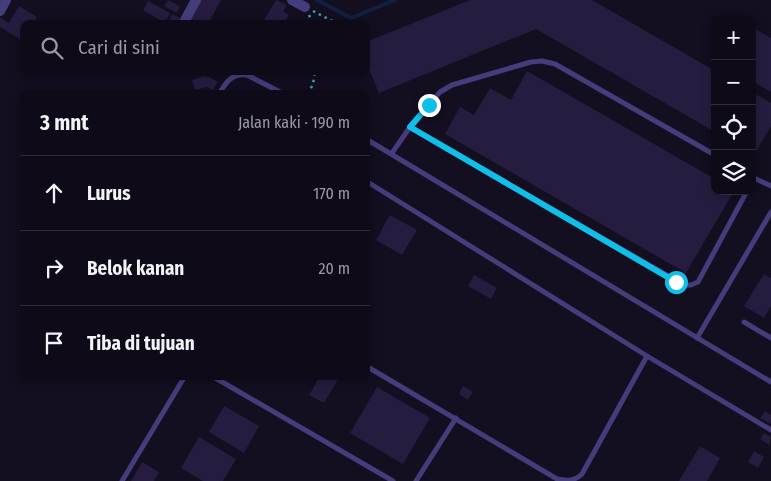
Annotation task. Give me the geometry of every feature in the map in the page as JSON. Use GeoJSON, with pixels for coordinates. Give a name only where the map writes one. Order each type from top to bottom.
{"type":"FeatureCollection","features":[{"type":"Feature","properties":{"kind":"street"},"geometry":{"type":"LineString","coordinates":[[0,11],[6,0]]}},
{"type":"Feature","properties":{"kind":"street"},"geometry":{"type":"LineString","coordinates":[[184,20],[196,0]]}},
{"type":"Feature","properties":{"kind":"street"},"geometry":{"type":"LineString","coordinates":[[292,0],[308,8]]}},
{"type":"Feature","properties":{"kind":"lane"},"geometry":{"type":"LineString","coordinates":[[392,153],[410,127],[440,92],[452,85],[531,62],[542,61],[555,64],[711,154]]}},
{"type":"Feature","properties":{"kind":"lane"},"geometry":{"type":"LineString","coordinates":[[221,90],[226,81],[236,75]]}},
{"type":"Feature","properties":{"kind":"lane"},"geometry":{"type":"LineString","coordinates":[[249,75],[277,90]]}},
{"type":"Feature","properties":{"kind":"lane"},"geometry":{"type":"LineString","coordinates":[[410,127],[684,285],[698,282],[745,195]]}},
{"type":"Feature","properties":{"kind":"lane"},"geometry":{"type":"LineString","coordinates":[[370,141],[771,382]]}},
{"type":"Feature","properties":{"kind":"lane"},"geometry":{"type":"LineString","coordinates":[[756,180],[771,186]]}},
{"type":"Feature","properties":{"kind":"lane"},"geometry":{"type":"LineString","coordinates":[[370,184],[647,356],[771,430]]}},
{"type":"Feature","properties":{"kind":"lane"},"geometry":{"type":"LineString","coordinates":[[696,338],[771,212]]}},
{"type":"Feature","properties":{"kind":"lane"},"geometry":{"type":"LineString","coordinates":[[744,322],[771,338]]}},
{"type":"Feature","properties":{"kind":"lane"},"geometry":{"type":"LineString","coordinates":[[370,368],[557,479],[564,481],[577,479],[582,474],[647,356]]}},
{"type":"Feature","properties":{"kind":"lane"},"geometry":{"type":"LineString","coordinates":[[122,481],[183,380]]}},
{"type":"Feature","properties":{"kind":"lane"},"geometry":{"type":"LineString","coordinates":[[219,380],[393,481]]}},
{"type":"Feature","properties":{"kind":"lane"},"geometry":{"type":"LineString","coordinates":[[416,481],[456,418]]}},
{"type":"Feature","properties":{"kind":"path"},"geometry":{"type":"LineString","coordinates":[[308,8],[330,20]]}},
{"type":"Feature","properties":{"kind":"path"},"geometry":{"type":"LineString","coordinates":[[309,90],[313,84],[314,75]]}},
{"type":"Feature","properties":{"kind":"building"},"geometry":{"type":"Polygon","coordinates":[[[168,0],[180,6],[177,13],[164,6],[168,0]]]}},
{"type":"Feature","properties":{"kind":"building"},"geometry":{"type":"Polygon","coordinates":[[[201,0],[221,0],[210,20],[191,20],[201,0]]]}},
{"type":"Feature","properties":{"kind":"building"},"geometry":{"type":"Polygon","coordinates":[[[276,0],[287,5],[283,11],[289,15],[286,20],[264,20],[276,0]]]}},
{"type":"Feature","properties":{"kind":"building"},"geometry":{"type":"Polygon","coordinates":[[[470,0],[592,0],[711,69],[711,130],[536,29],[379,93],[370,72],[370,40],[470,0]]]}},
{"type":"Feature","properties":{"kind":"building"},"geometry":{"type":"Polygon","coordinates":[[[148,1],[170,13],[166,20],[160,20],[143,10],[148,1]]]}},
{"type":"Feature","properties":{"kind":"building"},"geometry":{"type":"Polygon","coordinates":[[[19,6],[37,17],[35,20],[20,20],[20,39],[0,27],[0,17],[9,23],[19,6]]]}},
{"type":"Feature","properties":{"kind":"building"},"geometry":{"type":"Polygon","coordinates":[[[172,14],[180,18],[179,20],[170,20],[172,14]]]}},
{"type":"Feature","properties":{"kind":"building"},"geometry":{"type":"Polygon","coordinates":[[[756,29],[771,38],[771,92],[756,83],[756,29]]]}},
{"type":"Feature","properties":{"kind":"building"},"geometry":{"type":"Polygon","coordinates":[[[527,71],[711,177],[711,195],[732,195],[686,273],[445,134],[460,107],[474,115],[490,88],[511,100],[527,71]]]}},
{"type":"Feature","properties":{"kind":"building"},"geometry":{"type":"Polygon","coordinates":[[[205,76],[206,79],[207,76],[218,82],[213,90],[207,87],[195,90],[192,80],[205,76]]]}},
{"type":"Feature","properties":{"kind":"building"},"geometry":{"type":"Polygon","coordinates":[[[756,94],[771,103],[771,126],[756,152],[756,94]]]}},
{"type":"Feature","properties":{"kind":"building"},"geometry":{"type":"Polygon","coordinates":[[[390,215],[417,230],[402,255],[376,240],[390,215]]]}},
{"type":"Feature","properties":{"kind":"building"},"geometry":{"type":"Polygon","coordinates":[[[764,274],[771,278],[771,306],[764,318],[744,306],[764,274]]]}},
{"type":"Feature","properties":{"kind":"building"},"geometry":{"type":"Polygon","coordinates":[[[474,275],[497,288],[491,299],[468,286],[474,275]]]}},
{"type":"Feature","properties":{"kind":"building"},"geometry":{"type":"Polygon","coordinates":[[[318,380],[338,380],[324,403],[309,395],[318,380]]]}},
{"type":"Feature","properties":{"kind":"building"},"geometry":{"type":"Polygon","coordinates":[[[463,386],[473,392],[468,400],[459,394],[463,386]]]}},
{"type":"Feature","properties":{"kind":"building"},"geometry":{"type":"Polygon","coordinates":[[[377,387],[430,418],[403,464],[350,433],[377,387]]]}},
{"type":"Feature","properties":{"kind":"building"},"geometry":{"type":"Polygon","coordinates":[[[224,406],[259,426],[244,453],[209,432],[224,406]]]}},
{"type":"Feature","properties":{"kind":"building"},"geometry":{"type":"Polygon","coordinates":[[[765,411],[771,415],[771,424],[760,418],[765,411]]]}},
{"type":"Feature","properties":{"kind":"building"},"geometry":{"type":"Polygon","coordinates":[[[764,433],[771,437],[769,445],[760,439],[764,433]]]}},
{"type":"Feature","properties":{"kind":"building"},"geometry":{"type":"Polygon","coordinates":[[[199,437],[236,459],[223,481],[203,481],[181,468],[199,437]]]}},
{"type":"Feature","properties":{"kind":"building"},"geometry":{"type":"Polygon","coordinates":[[[700,446],[720,458],[707,481],[679,481],[700,446]]]}},
{"type":"Feature","properties":{"kind":"building"},"geometry":{"type":"Polygon","coordinates":[[[754,451],[764,457],[758,468],[748,462],[754,451]]]}},
{"type":"Feature","properties":{"kind":"building"},"geometry":{"type":"Polygon","coordinates":[[[142,462],[159,472],[154,481],[131,481],[142,462]]]}},
{"type":"Feature","properties":{"kind":"waterway"},"geometry":{"type":"LineString","coordinates":[[317,0],[351,18],[395,0]]}},
{"type":"Feature","properties":{"kind":"route"},"geometry":{"type":"LineString","coordinates":[[429,105],[410,127],[676,282]]}}]}
